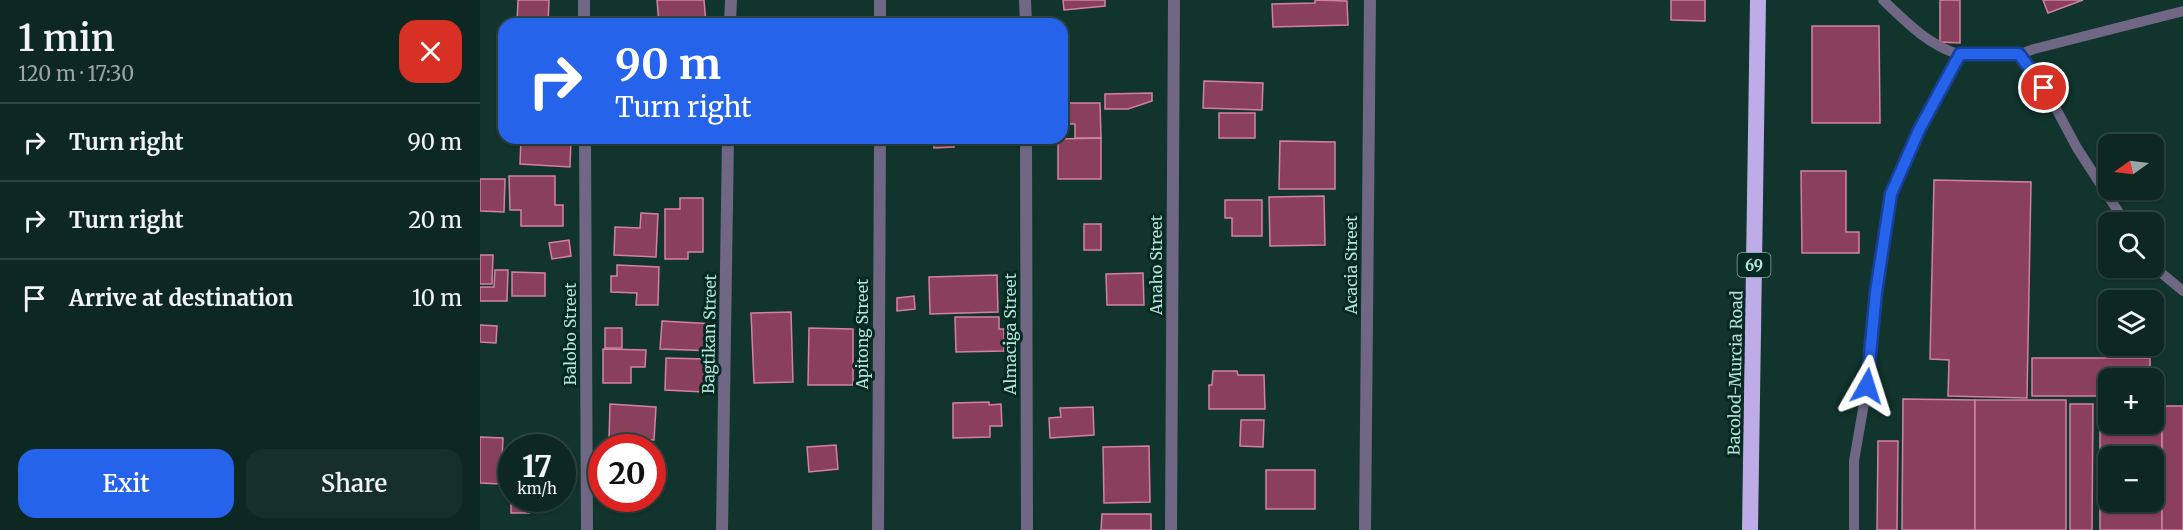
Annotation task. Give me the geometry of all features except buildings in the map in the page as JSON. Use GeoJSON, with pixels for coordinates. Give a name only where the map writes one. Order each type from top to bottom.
{"type":"FeatureCollection","features":[{"type":"Feature","properties":{"kind":"highway","name":"Bacolod-Murcia Road"},"geometry":{"type":"LineString","coordinates":[[1750,530],[1758,0]]}},
{"type":"Feature","properties":{"kind":"street"},"geometry":{"type":"LineString","coordinates":[[584,0],[584,18]]}},
{"type":"Feature","properties":{"kind":"street"},"geometry":{"type":"LineString","coordinates":[[730,18],[731,0]]}},
{"type":"Feature","properties":{"kind":"street"},"geometry":{"type":"LineString","coordinates":[[880,0],[880,18]]}},
{"type":"Feature","properties":{"kind":"street"},"geometry":{"type":"LineString","coordinates":[[1026,0],[1026,18]]}},
{"type":"Feature","properties":{"kind":"street","name":"Anaho Street"},"geometry":{"type":"LineString","coordinates":[[1171,530],[1174,0]]}},
{"type":"Feature","properties":{"kind":"street","name":"Acacia Street"},"geometry":{"type":"LineString","coordinates":[[1365,530],[1370,0]]}},
{"type":"Feature","properties":{"kind":"street","name":"Balobo Street"},"geometry":{"type":"LineString","coordinates":[[585,144],[587,530]]}},
{"type":"Feature","properties":{"kind":"street","name":"Bagtikan Street"},"geometry":{"type":"LineString","coordinates":[[722,530],[728,144]]}},
{"type":"Feature","properties":{"kind":"street","name":"Apitong Street"},"geometry":{"type":"LineString","coordinates":[[878,530],[880,144]]}},
{"type":"Feature","properties":{"kind":"street","name":"Almaciga Street"},"geometry":{"type":"LineString","coordinates":[[1026,144],[1028,530]]}},
{"type":"Feature","properties":{"kind":"lane"},"geometry":{"type":"LineString","coordinates":[[1883,0],[1907,23],[1935,44],[1960,54],[2019,54],[2034,48],[2183,11]]}},
{"type":"Feature","properties":{"kind":"lane"},"geometry":{"type":"LineString","coordinates":[[1854,530],[1854,461],[1867,386],[1876,292],[1891,194],[1919,130],[1960,54]]}},
{"type":"Feature","properties":{"kind":"lane"},"geometry":{"type":"LineString","coordinates":[[2019,54],[2044,88],[2077,148],[2119,212]]}},
{"type":"Feature","properties":{"kind":"lane"},"geometry":{"type":"LineString","coordinates":[[2164,275],[2183,291]]}},
{"type":"Feature","properties":{"kind":"route"},"geometry":{"type":"LineString","coordinates":[[1867,386],[1876,292],[1891,194],[1919,130],[1960,54],[2019,54],[2044,88]]}}]}
